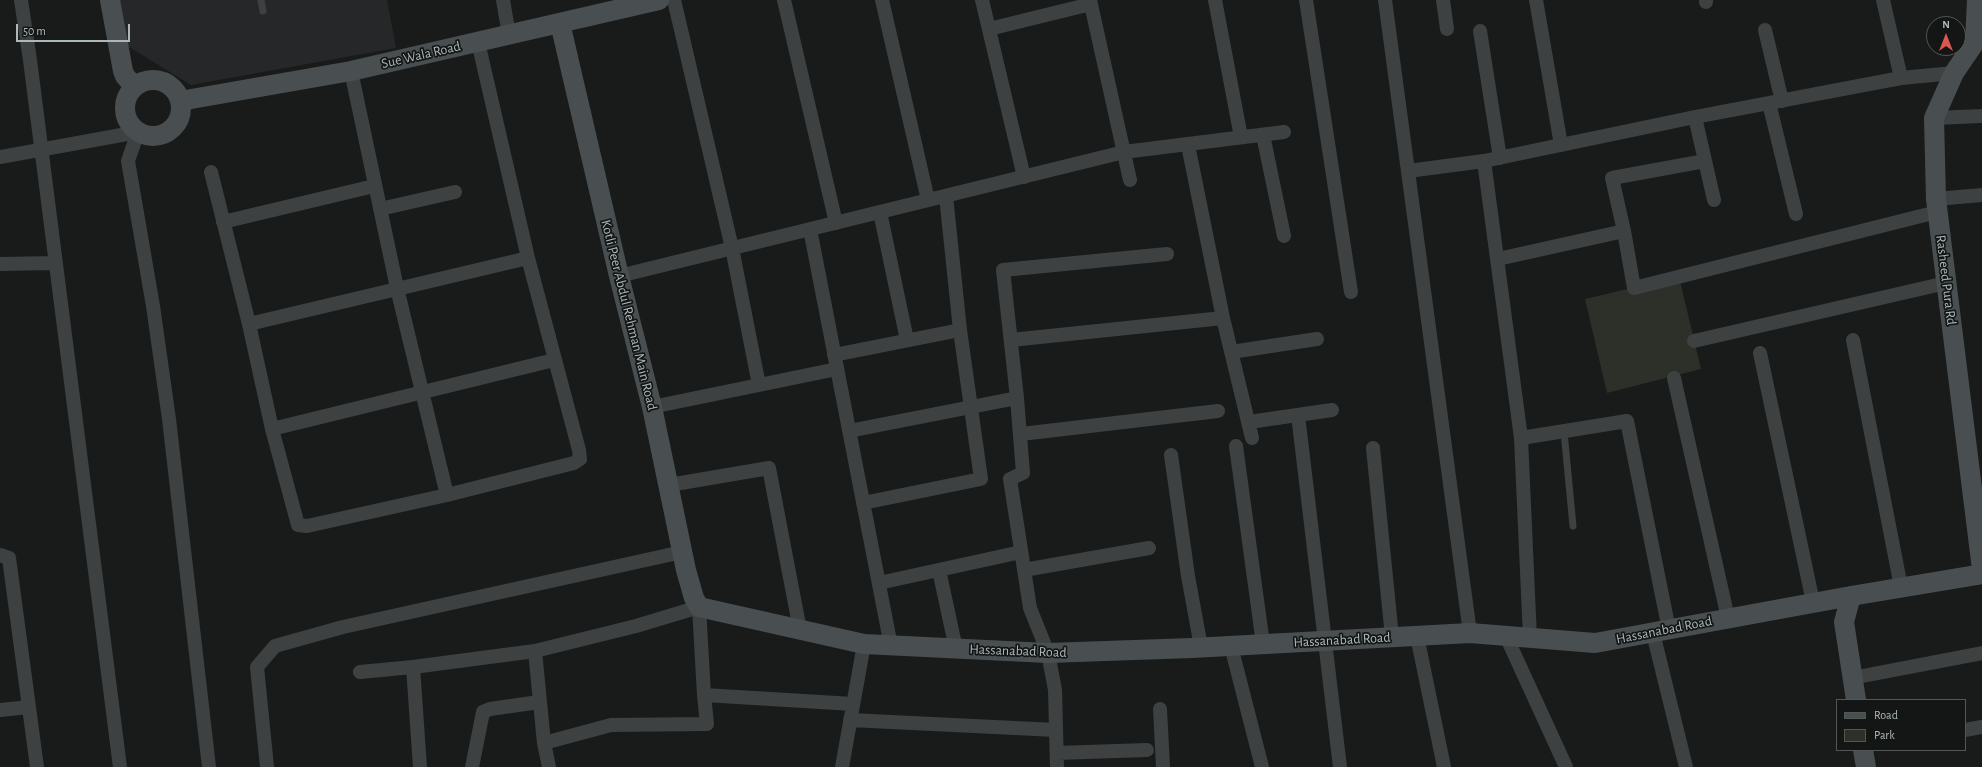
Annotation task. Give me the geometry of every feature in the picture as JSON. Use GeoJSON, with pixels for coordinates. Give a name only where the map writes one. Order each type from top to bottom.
{"type":"FeatureCollection","features":[{"type":"Feature","properties":{"kind":"street"},"geometry":{"type":"LineString","coordinates":[[20,0],[30,60],[120,767]]}},
{"type":"Feature","properties":{"kind":"street"},"geometry":{"type":"LineString","coordinates":[[110,0],[123,71],[125,76],[134,86]]}},
{"type":"Feature","properties":{"kind":"street"},"geometry":{"type":"LineString","coordinates":[[503,0],[509,35]]}},
{"type":"Feature","properties":{"kind":"street","name":"Sue Wala Road"},"geometry":{"type":"LineString","coordinates":[[180,101],[351,71],[655,0]]}},
{"type":"Feature","properties":{"kind":"street"},"geometry":{"type":"LineString","coordinates":[[674,0],[732,248],[759,385]]}},
{"type":"Feature","properties":{"kind":"street"},"geometry":{"type":"LineString","coordinates":[[784,0],[836,222]]}},
{"type":"Feature","properties":{"kind":"street"},"geometry":{"type":"LineString","coordinates":[[882,0],[928,200]]}},
{"type":"Feature","properties":{"kind":"street"},"geometry":{"type":"LineString","coordinates":[[982,0],[1024,177]]}},
{"type":"Feature","properties":{"kind":"street"},"geometry":{"type":"LineString","coordinates":[[1215,0],[1240,138]]}},
{"type":"Feature","properties":{"kind":"street"},"geometry":{"type":"LineString","coordinates":[[1306,0],[1350,292]]}},
{"type":"Feature","properties":{"kind":"street"},"geometry":{"type":"LineString","coordinates":[[1385,0],[1470,633]]}},
{"type":"Feature","properties":{"kind":"street"},"geometry":{"type":"LineString","coordinates":[[1443,0],[1447,29]]}},
{"type":"Feature","properties":{"kind":"street"},"geometry":{"type":"LineString","coordinates":[[1536,0],[1561,144]]}},
{"type":"Feature","properties":{"kind":"street"},"geometry":{"type":"LineString","coordinates":[[1883,0],[1901,78]]}},
{"type":"Feature","properties":{"kind":"street","name":"Rasheed Pura Rd"},"geometry":{"type":"LineString","coordinates":[[1977,0],[1975,42],[1954,73],[1934,118],[1936,206],[1982,569]]}},
{"type":"Feature","properties":{"kind":"street"},"geometry":{"type":"LineString","coordinates":[[989,29],[1090,2],[1130,180]]}},
{"type":"Feature","properties":{"kind":"street","name":"Kotli Peer Abdul Rehman Main Road"},"geometry":{"type":"LineString","coordinates":[[560,23],[619,276],[652,407],[682,552],[694,598],[699,606]]}},
{"type":"Feature","properties":{"kind":"street"},"geometry":{"type":"LineString","coordinates":[[1765,30],[1796,214]]}},
{"type":"Feature","properties":{"kind":"street"},"geometry":{"type":"LineString","coordinates":[[1480,31],[1500,158]]}},
{"type":"Feature","properties":{"kind":"street"},"geometry":{"type":"LineString","coordinates":[[211,172],[249,324],[272,429],[298,526],[307,526],[447,495],[574,463],[580,459],[528,258],[478,42]]}},
{"type":"Feature","properties":{"kind":"street"},"geometry":{"type":"LineString","coordinates":[[351,71],[374,186],[397,288],[447,495]]}},
{"type":"Feature","properties":{"kind":"street"},"geometry":{"type":"LineString","coordinates":[[1408,170],[1484,161],[1695,117],[1901,78],[1954,73]]}},
{"type":"Feature","properties":{"kind":"street"},"geometry":{"type":"LineString","coordinates":[[146,80],[158,80],[172,87],[180,101],[181,112],[177,123],[170,131],[160,136],[148,136],[138,132],[129,125],[124,114],[124,102],[134,86],[146,80]]}},
{"type":"Feature","properties":{"kind":"street"},"geometry":{"type":"LineString","coordinates":[[1934,118],[1982,116]]}},
{"type":"Feature","properties":{"kind":"street"},"geometry":{"type":"LineString","coordinates":[[1695,117],[1714,200]]}},
{"type":"Feature","properties":{"kind":"street"},"geometry":{"type":"LineString","coordinates":[[0,157],[41,151],[138,132]]}},
{"type":"Feature","properties":{"kind":"street"},"geometry":{"type":"LineString","coordinates":[[138,132],[128,161],[153,306],[169,419],[209,767]]}},
{"type":"Feature","properties":{"kind":"street"},"geometry":{"type":"LineString","coordinates":[[619,276],[1124,152],[1284,132]]}},
{"type":"Feature","properties":{"kind":"street"},"geometry":{"type":"LineString","coordinates":[[1263,135],[1284,236]]}},
{"type":"Feature","properties":{"kind":"street"},"geometry":{"type":"LineString","coordinates":[[1188,144],[1223,318],[1252,438]]}},
{"type":"Feature","properties":{"kind":"street"},"geometry":{"type":"LineString","coordinates":[[1484,161],[1521,438],[1530,638]]}},
{"type":"Feature","properties":{"kind":"street"},"geometry":{"type":"LineString","coordinates":[[1705,161],[1612,178],[1624,231],[1634,288],[1936,206],[1982,195]]}},
{"type":"Feature","properties":{"kind":"street"},"geometry":{"type":"LineString","coordinates":[[223,222],[374,186]]}},
{"type":"Feature","properties":{"kind":"street"},"geometry":{"type":"LineString","coordinates":[[380,209],[455,192]]}},
{"type":"Feature","properties":{"kind":"street"},"geometry":{"type":"LineString","coordinates":[[863,503],[981,478],[960,330],[946,196]]}},
{"type":"Feature","properties":{"kind":"street"},"geometry":{"type":"LineString","coordinates":[[880,212],[907,340]]}},
{"type":"Feature","properties":{"kind":"street"},"geometry":{"type":"LineString","coordinates":[[810,229],[891,646]]}},
{"type":"Feature","properties":{"kind":"street"},"geometry":{"type":"LineString","coordinates":[[1498,259],[1624,231]]}},
{"type":"Feature","properties":{"kind":"street"},"geometry":{"type":"LineString","coordinates":[[1057,767],[1055,690],[1048,653],[1030,608],[1010,479],[1023,473],[1018,398],[1003,270],[1167,254]]}},
{"type":"Feature","properties":{"kind":"street"},"geometry":{"type":"LineString","coordinates":[[249,324],[528,258]]}},
{"type":"Feature","properties":{"kind":"street"},"geometry":{"type":"LineString","coordinates":[[0,264],[55,263]]}},
{"type":"Feature","properties":{"kind":"street"},"geometry":{"type":"LineString","coordinates":[[1694,341],[1946,283]]}},
{"type":"Feature","properties":{"kind":"street"},"geometry":{"type":"LineString","coordinates":[[1011,340],[1223,318]]}},
{"type":"Feature","properties":{"kind":"street"},"geometry":{"type":"LineString","coordinates":[[834,355],[960,330]]}},
{"type":"Feature","properties":{"kind":"street"},"geometry":{"type":"LineString","coordinates":[[1231,352],[1317,339]]}},
{"type":"Feature","properties":{"kind":"street"},"geometry":{"type":"LineString","coordinates":[[1853,340],[1901,587]]}},
{"type":"Feature","properties":{"kind":"street"},"geometry":{"type":"LineString","coordinates":[[1760,353],[1813,602]]}},
{"type":"Feature","properties":{"kind":"street"},"geometry":{"type":"LineString","coordinates":[[272,429],[554,360]]}},
{"type":"Feature","properties":{"kind":"street"},"geometry":{"type":"LineString","coordinates":[[652,407],[837,369]]}},
{"type":"Feature","properties":{"kind":"street"},"geometry":{"type":"LineString","coordinates":[[1674,378],[1728,618]]}},
{"type":"Feature","properties":{"kind":"street"},"geometry":{"type":"LineString","coordinates":[[849,431],[1018,398]]}},
{"type":"Feature","properties":{"kind":"street"},"geometry":{"type":"LineString","coordinates":[[1249,422],[1332,410]]}},
{"type":"Feature","properties":{"kind":"street"},"geometry":{"type":"LineString","coordinates":[[1021,434],[1218,411]]}},
{"type":"Feature","properties":{"kind":"street"},"geometry":{"type":"LineString","coordinates":[[1298,415],[1340,767]]}},
{"type":"Feature","properties":{"kind":"street"},"geometry":{"type":"LineString","coordinates":[[1521,438],[1627,422],[1661,631],[1686,767]]}},
{"type":"Feature","properties":{"kind":"street"},"geometry":{"type":"LineString","coordinates":[[1236,446],[1263,644]]}},
{"type":"Feature","properties":{"kind":"street"},"geometry":{"type":"LineString","coordinates":[[1373,448],[1392,637]]}},
{"type":"Feature","properties":{"kind":"street"},"geometry":{"type":"LineString","coordinates":[[1171,455],[1188,576],[1201,647]]}},
{"type":"Feature","properties":{"kind":"street"},"geometry":{"type":"LineString","coordinates":[[669,485],[769,468],[800,630]]}},
{"type":"Feature","properties":{"kind":"street"},"geometry":{"type":"LineString","coordinates":[[1024,570],[1149,548]]}},
{"type":"Feature","properties":{"kind":"street"},"geometry":{"type":"LineString","coordinates":[[267,767],[257,667],[275,646],[350,626],[682,552]]}},
{"type":"Feature","properties":{"kind":"street"},"geometry":{"type":"LineString","coordinates":[[879,582],[1021,552]]}},
{"type":"Feature","properties":{"kind":"street"},"geometry":{"type":"LineString","coordinates":[[0,555],[9,558],[37,767]]}},
{"type":"Feature","properties":{"kind":"street"},"geometry":{"type":"LineString","coordinates":[[939,570],[956,649]]}},
{"type":"Feature","properties":{"kind":"street","name":"Hassanabad Road"},"geometry":{"type":"LineString","coordinates":[[699,606],[864,644],[1048,653],[1231,646],[1470,633],[1595,643],[1813,602],[1982,574]]}},
{"type":"Feature","properties":{"kind":"street"},"geometry":{"type":"LineString","coordinates":[[1851,596],[1844,622],[1856,699]]}},
{"type":"Feature","properties":{"kind":"street"},"geometry":{"type":"LineString","coordinates":[[360,672],[413,667],[535,651],[622,630],[699,606],[707,724],[611,725],[544,743]]}},
{"type":"Feature","properties":{"kind":"street"},"geometry":{"type":"LineString","coordinates":[[1417,636],[1444,767]]}},
{"type":"Feature","properties":{"kind":"street"},"geometry":{"type":"LineString","coordinates":[[1506,636],[1566,767]]}},
{"type":"Feature","properties":{"kind":"street"},"geometry":{"type":"LineString","coordinates":[[842,767],[864,644]]}},
{"type":"Feature","properties":{"kind":"street"},"geometry":{"type":"LineString","coordinates":[[1231,646],[1262,767]]}},
{"type":"Feature","properties":{"kind":"street"},"geometry":{"type":"LineString","coordinates":[[535,651],[539,702],[544,743],[549,767]]}},
{"type":"Feature","properties":{"kind":"street"},"geometry":{"type":"LineString","coordinates":[[1852,678],[1982,653]]}},
{"type":"Feature","properties":{"kind":"street"},"geometry":{"type":"LineString","coordinates":[[413,667],[420,767]]}},
{"type":"Feature","properties":{"kind":"street"},"geometry":{"type":"LineString","coordinates":[[704,695],[853,704]]}},
{"type":"Feature","properties":{"kind":"street"},"geometry":{"type":"LineString","coordinates":[[472,767],[483,712],[490,709],[539,702]]}},
{"type":"Feature","properties":{"kind":"street"},"geometry":{"type":"LineString","coordinates":[[0,710],[29,707]]}},
{"type":"Feature","properties":{"kind":"street"},"geometry":{"type":"LineString","coordinates":[[1160,708],[1163,767]]}},
{"type":"Feature","properties":{"kind":"street"},"geometry":{"type":"LineString","coordinates":[[850,720],[1056,730]]}},
{"type":"Feature","properties":{"kind":"street"},"geometry":{"type":"LineString","coordinates":[[1966,730],[1982,727]]}},
{"type":"Feature","properties":{"kind":"street"},"geometry":{"type":"LineString","coordinates":[[1057,753],[1147,750]]}},
{"type":"Feature","properties":{"kind":"street"},"geometry":{"type":"LineString","coordinates":[[1863,751],[1866,767]]}},
{"type":"Feature","properties":{"kind":"lane"},"geometry":{"type":"LineString","coordinates":[[261,0],[263,12]]}},
{"type":"Feature","properties":{"kind":"lane"},"geometry":{"type":"LineString","coordinates":[[1564,432],[1573,526]]}},
{"type":"Feature","properties":{"kind":"shaded area"},"geometry":{"type":"Polygon","coordinates":[[[115,0],[387,0],[396,48],[191,85],[121,42],[115,0]]]}},
{"type":"Feature","properties":{"kind":"green space"},"geometry":{"type":"Polygon","coordinates":[[[1679,277],[1701,369],[1607,393],[1585,299],[1679,277]]]}}]}
